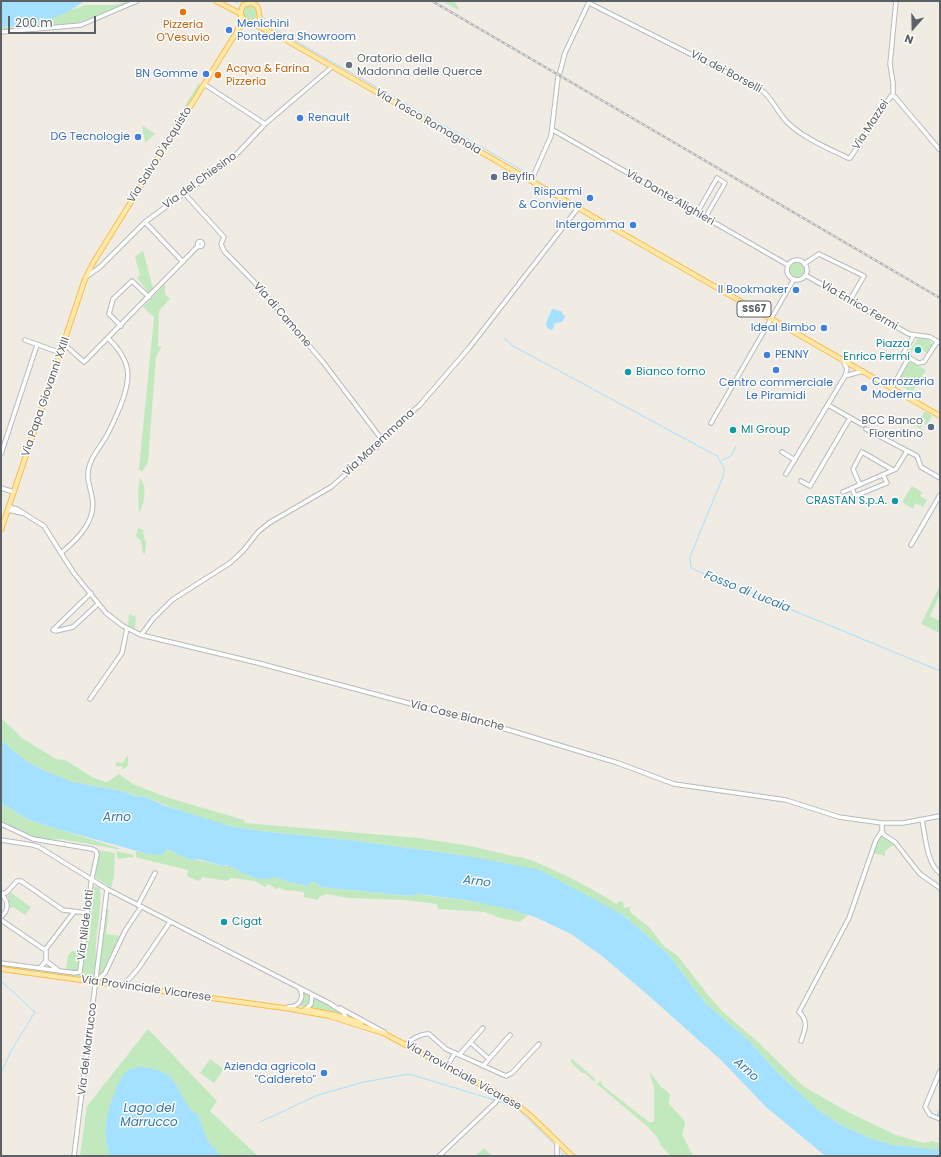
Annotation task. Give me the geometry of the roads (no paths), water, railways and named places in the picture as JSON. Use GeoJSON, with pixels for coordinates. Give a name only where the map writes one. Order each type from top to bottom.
{"type":"FeatureCollection","features":[{"type":"Feature","properties":{"kind":"main road"},"geometry":{"type":"LineString","coordinates":[[216,1],[241,16],[244,20],[250,21]]}},
{"type":"Feature","properties":{"kind":"main road"},"geometry":{"type":"LineString","coordinates":[[220,1],[234,7],[243,6],[249,3],[255,4],[259,8],[259,14],[256,19],[240,27],[236,33]]}},
{"type":"Feature","properties":{"kind":"main road"},"geometry":{"type":"LineString","coordinates":[[236,33],[243,6]]}},
{"type":"Feature","properties":{"kind":"main road","name":"Via Tosco Romagnola"},"geometry":{"type":"LineString","coordinates":[[259,14],[262,23],[279,36]]}},
{"type":"Feature","properties":{"kind":"main road","name":"Via Tosco Romagnola"},"geometry":{"type":"LineString","coordinates":[[250,21],[279,36],[578,208]]}},
{"type":"Feature","properties":{"kind":"main road"},"geometry":{"type":"LineString","coordinates":[[240,27],[248,24],[258,25]]}},
{"type":"Feature","properties":{"kind":"main road","name":"Via Salvo D'Acquisto"},"geometry":{"type":"LineString","coordinates":[[86,277],[93,263],[236,33]]}},
{"type":"Feature","properties":{"kind":"main road","name":"SS67"},"geometry":{"type":"LineString","coordinates":[[578,208],[940,416]]}},
{"type":"Feature","properties":{"kind":"main road","name":"Via Papa Giovanni XXIII"},"geometry":{"type":"LineString","coordinates":[[1,530],[86,277]]}},
{"type":"Feature","properties":{"kind":"main road","name":"Via Provinciale Vicarese"},"geometry":{"type":"LineString","coordinates":[[1,969],[283,1007],[355,1024],[386,1034]]}},
{"type":"Feature","properties":{"kind":"main road","name":"Via Provinciale Vicarese"},"geometry":{"type":"LineString","coordinates":[[291,1009],[306,1009],[346,1018],[407,1044],[519,1106],[557,1146],[572,1156]]}},
{"type":"Feature","properties":{"kind":"street"},"geometry":{"type":"LineString","coordinates":[[1,32],[82,25],[137,1]]}},
{"type":"Feature","properties":{"kind":"street"},"geometry":{"type":"LineString","coordinates":[[560,72],[565,53],[589,2]]}},
{"type":"Feature","properties":{"kind":"street","name":"Via dei Borselli"},"geometry":{"type":"LineString","coordinates":[[589,2],[760,89],[766,94],[781,116],[792,127],[850,158]]}},
{"type":"Feature","properties":{"kind":"street"},"geometry":{"type":"LineString","coordinates":[[896,3],[890,64],[894,96],[940,150]]}},
{"type":"Feature","properties":{"kind":"street","name":"Via del Chiesino"},"geometry":{"type":"LineString","coordinates":[[86,277],[100,267],[145,222],[234,157],[265,124],[332,67]]}},
{"type":"Feature","properties":{"kind":"street"},"geometry":{"type":"LineString","coordinates":[[531,181],[545,152],[553,130],[554,101],[558,77]]}},
{"type":"Feature","properties":{"kind":"street"},"geometry":{"type":"LineString","coordinates":[[204,84],[265,124]]}},
{"type":"Feature","properties":{"kind":"street","name":"Via Mazzei"},"geometry":{"type":"LineString","coordinates":[[850,158],[889,98],[894,96]]}},
{"type":"Feature","properties":{"kind":"street","name":"Via Dante Alighieri"},"geometry":{"type":"LineString","coordinates":[[553,130],[788,265]]}},
{"type":"Feature","properties":{"kind":"street"},"geometry":{"type":"LineString","coordinates":[[697,213],[716,178],[725,183],[705,218]]}},
{"type":"Feature","properties":{"kind":"street","name":"Via di Camone"},"geometry":{"type":"LineString","coordinates":[[184,193],[224,237],[222,244],[224,251],[259,287],[323,362],[383,441]]}},
{"type":"Feature","properties":{"kind":"street","name":"Via Maremmana"},"geometry":{"type":"LineString","coordinates":[[141,635],[152,619],[172,600],[230,563],[262,529],[331,487],[383,441],[401,420],[421,404],[466,351],[578,208]]}},
{"type":"Feature","properties":{"kind":"street"},"geometry":{"type":"LineString","coordinates":[[145,222],[183,262]]}},
{"type":"Feature","properties":{"kind":"street"},"geometry":{"type":"LineString","coordinates":[[64,344],[84,362],[198,246]]}},
{"type":"Feature","properties":{"kind":"street"},"geometry":{"type":"LineString","coordinates":[[804,264],[819,254],[864,276],[850,300]]}},
{"type":"Feature","properties":{"kind":"street"},"geometry":{"type":"LineString","coordinates":[[796,260],[804,264],[806,269],[805,275],[801,278],[794,279],[787,273],[788,265],[796,260]]}},
{"type":"Feature","properties":{"kind":"street","name":"Via Enrico Fermi"},"geometry":{"type":"LineString","coordinates":[[805,275],[909,334],[930,337],[939,342]]}},
{"type":"Feature","properties":{"kind":"street"},"geometry":{"type":"LineString","coordinates":[[711,423],[794,279]]}},
{"type":"Feature","properties":{"kind":"street"},"geometry":{"type":"LineString","coordinates":[[121,326],[109,314],[114,298],[132,281],[149,297]]}},
{"type":"Feature","properties":{"kind":"street"},"geometry":{"type":"LineString","coordinates":[[914,335],[903,354],[918,363],[922,363],[939,342]]}},
{"type":"Feature","properties":{"kind":"street"},"geometry":{"type":"LineString","coordinates":[[61,553],[86,527],[91,518],[93,506],[88,477],[89,466],[111,427],[128,383],[128,371],[124,357],[108,338]]}},
{"type":"Feature","properties":{"kind":"street"},"geometry":{"type":"LineString","coordinates":[[25,340],[61,353]]}},
{"type":"Feature","properties":{"kind":"street"},"geometry":{"type":"LineString","coordinates":[[1,454],[37,345]]}},
{"type":"Feature","properties":{"kind":"street"},"geometry":{"type":"LineString","coordinates":[[892,388],[909,357]]}},
{"type":"Feature","properties":{"kind":"street"},"geometry":{"type":"LineString","coordinates":[[786,474],[845,376],[847,369],[843,360]]}},
{"type":"Feature","properties":{"kind":"street"},"geometry":{"type":"LineString","coordinates":[[847,369],[853,365]]}},
{"type":"Feature","properties":{"kind":"street"},"geometry":{"type":"LineString","coordinates":[[850,374],[853,365]]}},
{"type":"Feature","properties":{"kind":"street"},"geometry":{"type":"LineString","coordinates":[[845,376],[863,371]]}},
{"type":"Feature","properties":{"kind":"street"},"geometry":{"type":"LineString","coordinates":[[828,405],[918,457],[921,467],[940,478]]}},
{"type":"Feature","properties":{"kind":"street"},"geometry":{"type":"LineString","coordinates":[[801,481],[810,486],[850,418]]}},
{"type":"Feature","properties":{"kind":"street"},"geometry":{"type":"LineString","coordinates":[[843,492],[896,469],[907,451]]}},
{"type":"Feature","properties":{"kind":"street"},"geometry":{"type":"LineString","coordinates":[[782,452],[795,460]]}},
{"type":"Feature","properties":{"kind":"street"},"geometry":{"type":"LineString","coordinates":[[860,485],[853,469],[862,452],[893,470]]}},
{"type":"Feature","properties":{"kind":"street"},"geometry":{"type":"LineString","coordinates":[[852,488],[855,496],[887,483],[883,475]]}},
{"type":"Feature","properties":{"kind":"street"},"geometry":{"type":"LineString","coordinates":[[1,488],[14,492]]}},
{"type":"Feature","properties":{"kind":"street"},"geometry":{"type":"LineString","coordinates":[[911,545],[940,495]]}},
{"type":"Feature","properties":{"kind":"street","name":"Via Case Bianche"},"geometry":{"type":"LineString","coordinates":[[11,500],[17,509],[44,526],[73,572],[109,616],[141,635],[258,663],[520,733],[618,764],[674,784],[786,800],[834,816],[882,823],[896,824],[940,816]]}},
{"type":"Feature","properties":{"kind":"street","name":"Via Case Bianche"},"geometry":{"type":"LineString","coordinates":[[8,508],[24,514]]}},
{"type":"Feature","properties":{"kind":"street","name":"Via Case Bianche"},"geometry":{"type":"LineString","coordinates":[[8,508],[17,509]]}},
{"type":"Feature","properties":{"kind":"street","name":"Via Papa Giovanni XXIII"},"geometry":{"type":"LineString","coordinates":[[1,523],[6,516]]}},
{"type":"Feature","properties":{"kind":"street"},"geometry":{"type":"LineString","coordinates":[[91,593],[53,630],[56,631],[73,627],[98,604]]}},
{"type":"Feature","properties":{"kind":"street"},"geometry":{"type":"LineString","coordinates":[[90,699],[122,653],[127,628]]}},
{"type":"Feature","properties":{"kind":"street"},"geometry":{"type":"LineString","coordinates":[[922,820],[931,862],[940,873]]}},
{"type":"Feature","properties":{"kind":"street"},"geometry":{"type":"LineString","coordinates":[[801,1040],[806,1023],[804,1017],[799,1012],[849,918],[876,840],[882,832],[882,823]]}},
{"type":"Feature","properties":{"kind":"street"},"geometry":{"type":"LineString","coordinates":[[1,824],[27,837],[51,842]]}},
{"type":"Feature","properties":{"kind":"street"},"geometry":{"type":"LineString","coordinates":[[882,832],[885,836],[895,842],[920,874],[940,888]]}},
{"type":"Feature","properties":{"kind":"street"},"geometry":{"type":"LineString","coordinates":[[1,840],[33,845],[51,842]]}},
{"type":"Feature","properties":{"kind":"street","name":"Via Nilde Iotti"},"geometry":{"type":"LineString","coordinates":[[1,963],[77,973],[81,971],[92,880],[97,855],[96,851],[51,842]]}},
{"type":"Feature","properties":{"kind":"street","name":"Via Provinciale Vicarese"},"geometry":{"type":"LineString","coordinates":[[33,845],[107,889],[312,995],[341,1008],[386,1034]]}},
{"type":"Feature","properties":{"kind":"street"},"geometry":{"type":"LineString","coordinates":[[95,982],[105,973],[155,873]]}},
{"type":"Feature","properties":{"kind":"street"},"geometry":{"type":"LineString","coordinates":[[46,950],[1,918],[7,907],[6,900],[1,894],[6,893],[17,881],[21,881],[63,910],[88,913]]}},
{"type":"Feature","properties":{"kind":"street","name":"Via del Marrucco"},"geometry":{"type":"LineString","coordinates":[[74,1156],[107,889]]}},
{"type":"Feature","properties":{"kind":"street"},"geometry":{"type":"LineString","coordinates":[[40,968],[46,961],[46,950],[74,912]]}},
{"type":"Feature","properties":{"kind":"street"},"geometry":{"type":"LineString","coordinates":[[123,986],[138,969],[170,922]]}},
{"type":"Feature","properties":{"kind":"street"},"geometry":{"type":"LineString","coordinates":[[46,961],[60,971]]}},
{"type":"Feature","properties":{"kind":"street"},"geometry":{"type":"LineString","coordinates":[[283,1007],[293,1007],[298,1004],[302,995],[299,988]]}},
{"type":"Feature","properties":{"kind":"street"},"geometry":{"type":"LineString","coordinates":[[300,1010],[306,1009],[311,1004],[312,995]]}},
{"type":"Feature","properties":{"kind":"street","name":"Via Provinciale Vicarese"},"geometry":{"type":"LineString","coordinates":[[329,1003],[343,1012],[346,1018],[355,1024]]}},
{"type":"Feature","properties":{"kind":"street"},"geometry":{"type":"LineString","coordinates":[[459,1055],[483,1028]]}},
{"type":"Feature","properties":{"kind":"street"},"geometry":{"type":"LineString","coordinates":[[407,1044],[412,1038],[426,1033],[446,1049],[503,1076],[509,1076],[539,1044]]}},
{"type":"Feature","properties":{"kind":"street"},"geometry":{"type":"LineString","coordinates":[[483,1066],[510,1034]]}},
{"type":"Feature","properties":{"kind":"street"},"geometry":{"type":"LineString","coordinates":[[471,1043],[489,1059]]}},
{"type":"Feature","properties":{"kind":"street"},"geometry":{"type":"LineString","coordinates":[[447,1066],[455,1053]]}},
{"type":"Feature","properties":{"kind":"street"},"geometry":{"type":"LineString","coordinates":[[940,1071],[926,1105],[926,1109],[930,1115],[940,1119]]}},
{"type":"Feature","properties":{"kind":"street"},"geometry":{"type":"LineString","coordinates":[[439,1156],[497,1101],[501,1095]]}},
{"type":"Feature","properties":{"kind":"street"},"geometry":{"type":"LineString","coordinates":[[557,1146],[557,1156]]}},
{"type":"Feature","properties":{"kind":"water"},"geometry":{"type":"Polygon","coordinates":[[[1,1],[84,1],[68,12],[50,19],[25,25],[1,27],[1,1]]]}},
{"type":"Feature","properties":{"kind":"water"},"geometry":{"type":"Polygon","coordinates":[[[552,309],[561,311],[565,317],[562,322],[555,323],[553,329],[551,330],[547,328],[546,323],[552,309]]]}},
{"type":"Feature","properties":{"kind":"water","name":"Arno"},"geometry":{"type":"Polygon","coordinates":[[[1,740],[26,761],[45,771],[73,782],[122,791],[137,797],[143,796],[166,806],[230,826],[468,856],[540,870],[623,915],[668,954],[704,1002],[748,1040],[777,1072],[818,1110],[841,1125],[872,1139],[893,1145],[938,1150],[940,1151],[940,1156],[826,1156],[766,1107],[722,1061],[602,956],[571,934],[535,917],[509,909],[465,900],[418,894],[411,896],[330,888],[322,887],[312,881],[308,886],[275,877],[260,879],[244,873],[232,866],[230,868],[227,865],[223,866],[198,859],[191,860],[167,849],[162,855],[148,854],[29,820],[1,803],[1,740]]]}},
{"type":"Feature","properties":{"kind":"water","name":"Lago del Marrucco"},"geometry":{"type":"Polygon","coordinates":[[[139,1067],[162,1072],[174,1081],[187,1104],[194,1113],[197,1113],[207,1140],[221,1156],[110,1156],[106,1139],[106,1124],[112,1100],[123,1075],[130,1070],[139,1067]]]}},
{"type":"Feature","properties":{"kind":"waterway"},"geometry":{"type":"LineString","coordinates":[[233,1],[238,3]]}},
{"type":"Feature","properties":{"kind":"waterway"},"geometry":{"type":"LineString","coordinates":[[263,17],[280,32],[527,173]]}},
{"type":"Feature","properties":{"kind":"waterway","name":"Fosso di Lucaia"},"geometry":{"type":"LineString","coordinates":[[504,338],[513,346],[717,456],[724,468],[724,474],[690,557],[691,567],[695,570],[940,671]]}},
{"type":"Feature","properties":{"kind":"waterway"},"geometry":{"type":"LineString","coordinates":[[721,461],[731,456],[736,446]]}},
{"type":"Feature","properties":{"kind":"waterway"},"geometry":{"type":"LineString","coordinates":[[1,981],[35,1012],[11,1051],[1,1073]]}},
{"type":"Feature","properties":{"kind":"waterway"},"geometry":{"type":"LineString","coordinates":[[260,1122],[318,1095],[364,1082],[409,1074],[495,1100]]}},
{"type":"Feature","properties":{"kind":"waterway"},"geometry":{"type":"LineString","coordinates":[[498,1101],[518,1109],[556,1146]]}},
{"type":"Feature","properties":{"kind":"waterway"},"geometry":{"type":"LineString","coordinates":[[938,1115],[940,1111]]}},
{"type":"Feature","properties":{"kind":"waterway"},"geometry":{"type":"LineString","coordinates":[[558,1149],[565,1156]]}},
{"type":"Feature","properties":{"kind":"railway"},"geometry":{"type":"LineString","coordinates":[[432,1],[940,298]]}},
{"type":"Feature","properties":{"kind":"place","name":"Pizzeria O'Vesuvio"},"geometry":{"type":"Point","coordinates":[183,12]}},
{"type":"Feature","properties":{"kind":"place","name":"Menichini Pontedera Showroom"},"geometry":{"type":"Point","coordinates":[229,30]}},
{"type":"Feature","properties":{"kind":"place","name":"Oratorio della Madonna delle Querce"},"geometry":{"type":"Point","coordinates":[349,65]}},
{"type":"Feature","properties":{"kind":"place","name":"BN Gomme"},"geometry":{"type":"Point","coordinates":[206,74]}},
{"type":"Feature","properties":{"kind":"place","name":"Acqva & Farina Pizzeria"},"geometry":{"type":"Point","coordinates":[218,75]}},
{"type":"Feature","properties":{"kind":"place","name":"Renault"},"geometry":{"type":"Point","coordinates":[300,118]}},
{"type":"Feature","properties":{"kind":"place","name":"DG Tecnologie"},"geometry":{"type":"Point","coordinates":[138,137]}},
{"type":"Feature","properties":{"kind":"place","name":"Beyfin"},"geometry":{"type":"Point","coordinates":[494,177]}},
{"type":"Feature","properties":{"kind":"place","name":"Risparmi & Conviene"},"geometry":{"type":"Point","coordinates":[590,198]}},
{"type":"Feature","properties":{"kind":"place","name":"Intergomma"},"geometry":{"type":"Point","coordinates":[633,225]}},
{"type":"Feature","properties":{"kind":"place","name":"Il Bookmaker"},"geometry":{"type":"Point","coordinates":[796,290]}},
{"type":"Feature","properties":{"kind":"place","name":"Ideal Bimbo"},"geometry":{"type":"Point","coordinates":[824,328]}},
{"type":"Feature","properties":{"kind":"place","name":"Piazza Enrico Fermi"},"geometry":{"type":"Point","coordinates":[918,350]}},
{"type":"Feature","properties":{"kind":"place","name":"PENNY"},"geometry":{"type":"Point","coordinates":[767,355]}},
{"type":"Feature","properties":{"kind":"place","name":"Centro commerciale Le Piramidi"},"geometry":{"type":"Point","coordinates":[776,370]}},
{"type":"Feature","properties":{"kind":"place","name":"Bianco forno"},"geometry":{"type":"Point","coordinates":[628,372]}},
{"type":"Feature","properties":{"kind":"place","name":"Carrozzeria Moderna"},"geometry":{"type":"Point","coordinates":[864,388]}},
{"type":"Feature","properties":{"kind":"place","name":"BCC Banco Fiorentino"},"geometry":{"type":"Point","coordinates":[931,427]}},
{"type":"Feature","properties":{"kind":"place","name":"Ml Group"},"geometry":{"type":"Point","coordinates":[733,430]}},
{"type":"Feature","properties":{"kind":"place","name":"CRASTAN S.p.A."},"geometry":{"type":"Point","coordinates":[895,501]}},
{"type":"Feature","properties":{"kind":"place","name":"Cigat"},"geometry":{"type":"Point","coordinates":[224,922]}},
{"type":"Feature","properties":{"kind":"place","name":"Azienda agricola \"Caldereto\""},"geometry":{"type":"Point","coordinates":[324,1073]}}]}
